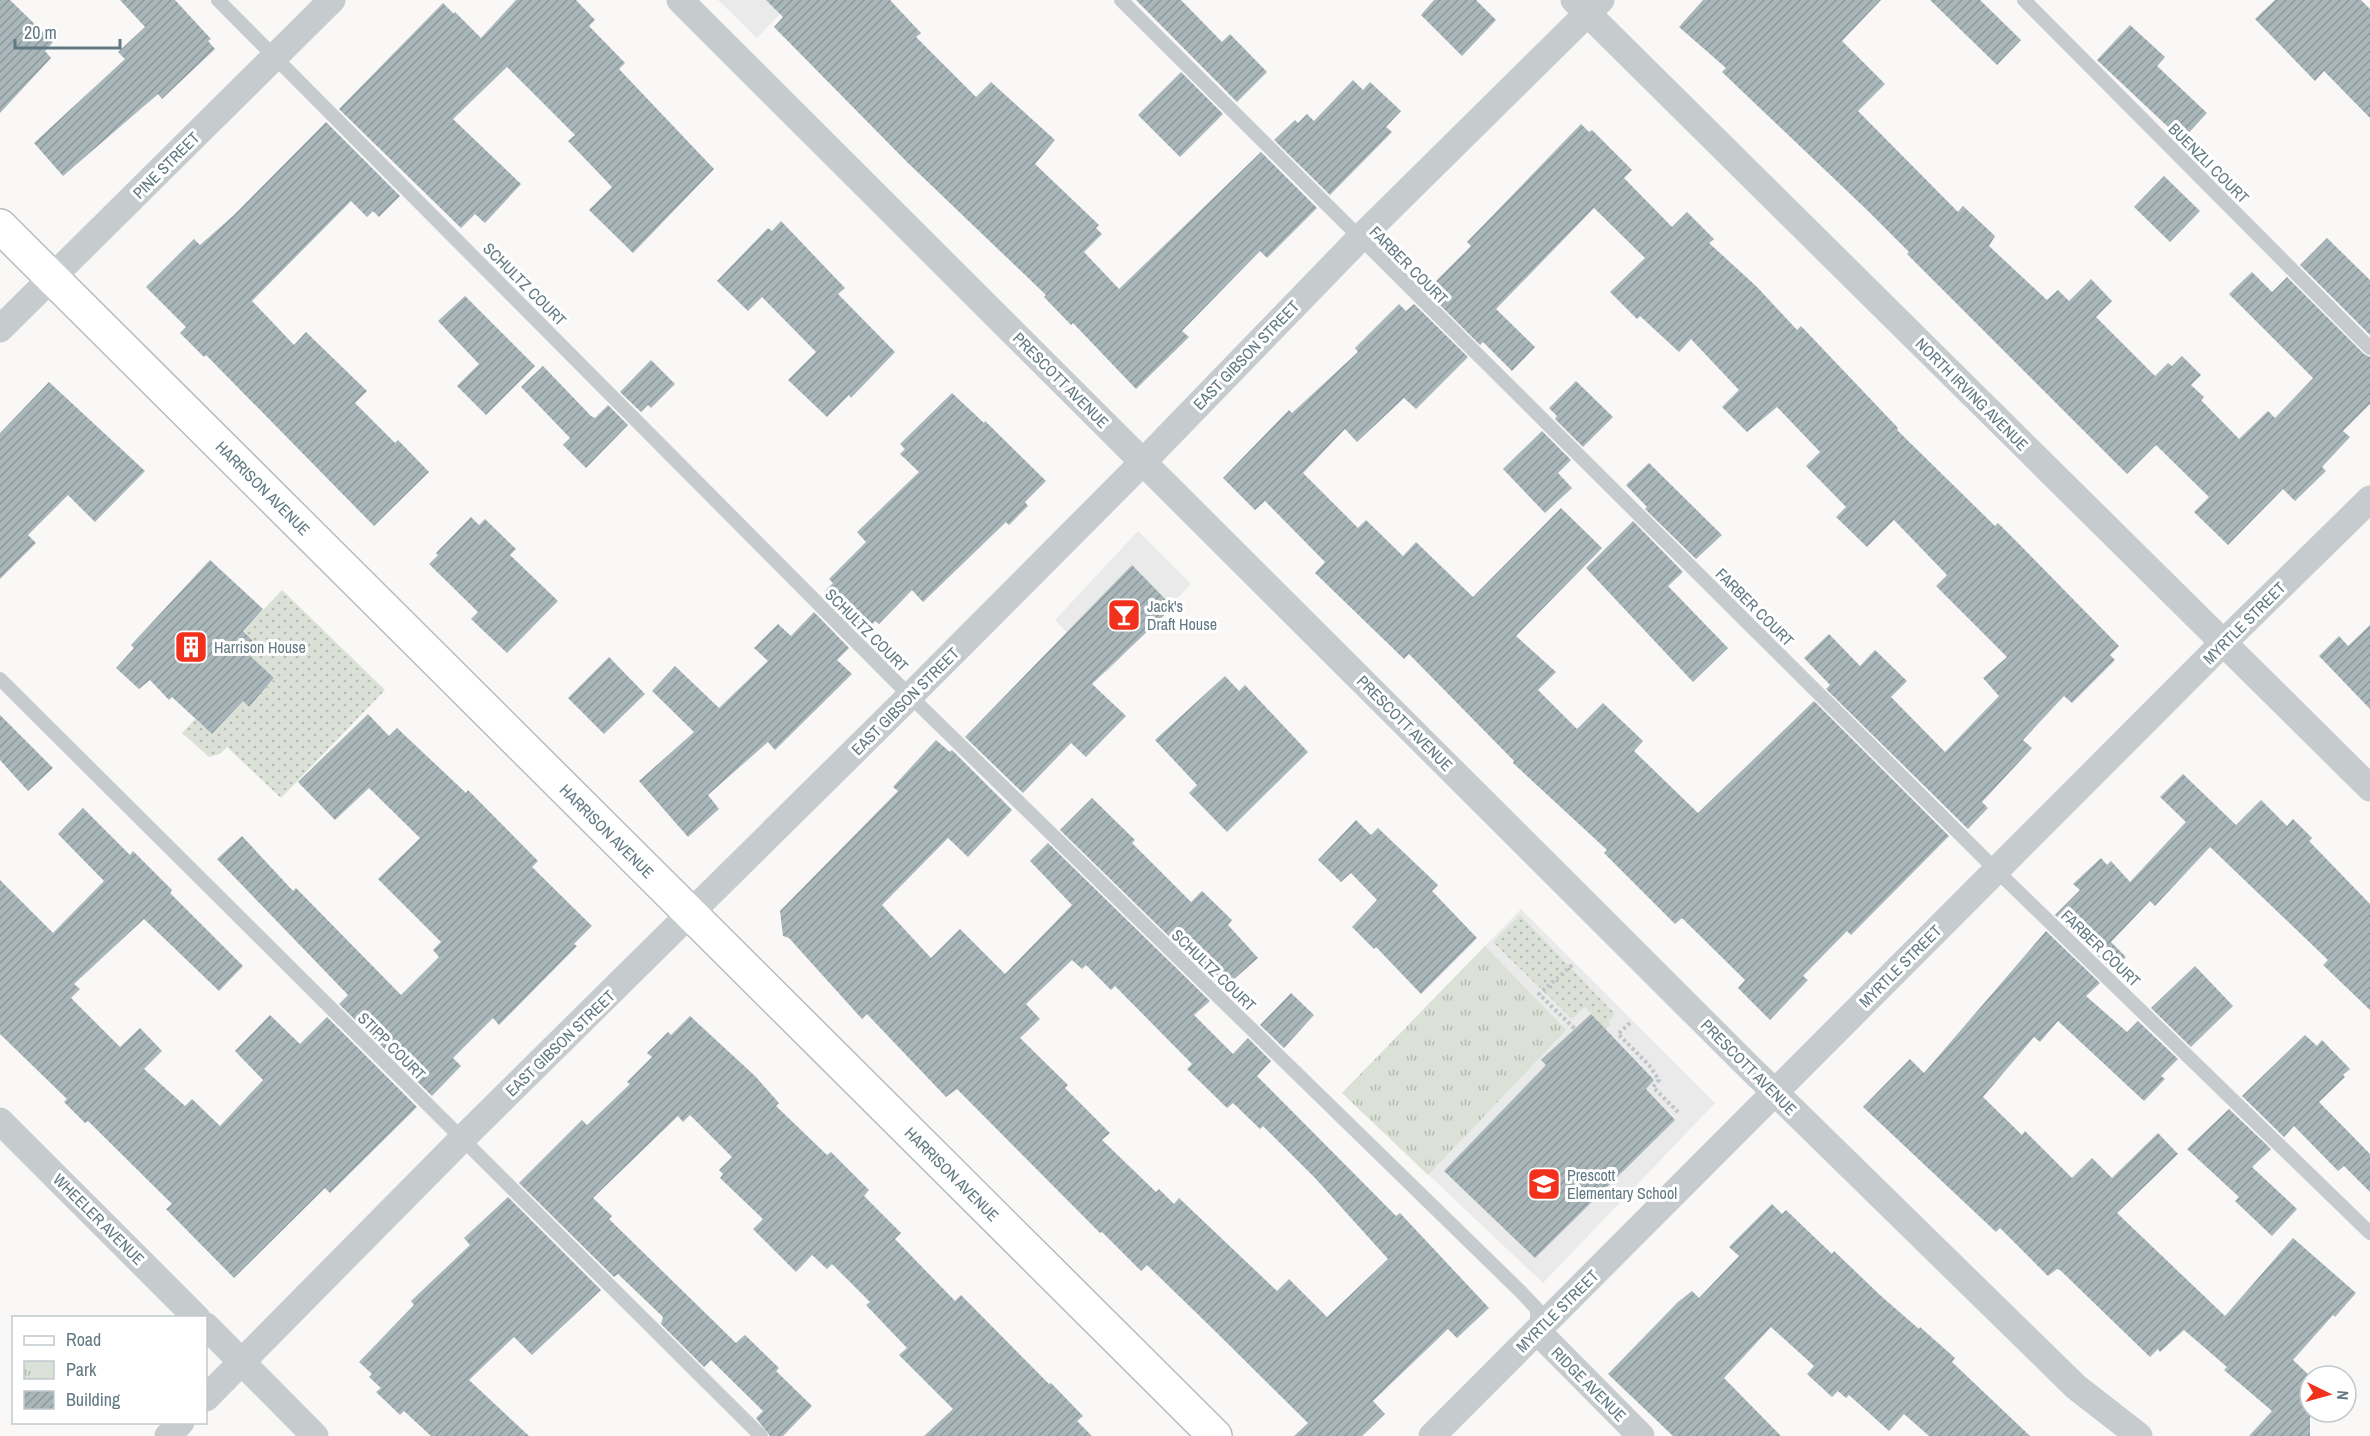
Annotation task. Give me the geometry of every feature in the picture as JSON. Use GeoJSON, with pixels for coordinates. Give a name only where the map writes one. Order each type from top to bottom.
{"type":"FeatureCollection","features":[{"type":"Feature","properties":{"kind":"main road","name":"HARRISON AVENUE"},"geometry":{"type":"LineString","coordinates":[[0,226],[1215,1436]]}},
{"type":"Feature","properties":{"kind":"street","name":"PINE STREET"},"geometry":{"type":"LineString","coordinates":[[0,329],[332,0]]}},
{"type":"Feature","properties":{"kind":"street","name":"PRESCOTT AVENUE"},"geometry":{"type":"LineString","coordinates":[[680,0],[1774,1092],[2076,1387],[2139,1436]]}},
{"type":"Feature","properties":{"kind":"street","name":"EAST GIBSON STREET"},"geometry":{"type":"LineString","coordinates":[[207,1397],[462,1139],[691,915],[1143,462],[1587,4]]}},
{"type":"Feature","properties":{"kind":"street","name":"NORTH IRVING AVENUE"},"geometry":{"type":"LineString","coordinates":[[1587,4],[2370,788]]}},
{"type":"Feature","properties":{"kind":"street","name":"MYRTLE STREET"},"geometry":{"type":"LineString","coordinates":[[1432,1436],[2224,642],[2370,499]]}},
{"type":"Feature","properties":{"kind":"street","name":"WHEELER AVENUE"},"geometry":{"type":"LineString","coordinates":[[0,1121],[196,1316]]}},
{"type":"Feature","properties":{"kind":"street"},"geometry":{"type":"LineString","coordinates":[[207,1327],[315,1436]]}},
{"type":"Feature","properties":{"kind":"street","name":"RIDGE AVENUE"},"geometry":{"type":"LineString","coordinates":[[1537,1331],[1641,1436]]}},
{"type":"Feature","properties":{"kind":"street"},"geometry":{"type":"LineString","coordinates":[[168,1436],[179,1424]]}},
{"type":"Feature","properties":{"kind":"lane","name":"SCHULTZ COURT"},"geometry":{"type":"LineString","coordinates":[[218,0],[910,696],[1521,1292],[1537,1309],[1537,1331]]}},
{"type":"Feature","properties":{"kind":"lane","name":"FARBER COURT"},"geometry":{"type":"LineString","coordinates":[[1121,0],[1996,870],[2370,1233]]}},
{"type":"Feature","properties":{"kind":"lane","name":"BUENZLI COURT"},"geometry":{"type":"LineString","coordinates":[[2024,0],[2370,348]]}},
{"type":"Feature","properties":{"kind":"lane","name":"STIPP COURT"},"geometry":{"type":"LineString","coordinates":[[0,679],[761,1436]]}},
{"type":"Feature","properties":{"kind":"path"},"geometry":{"type":"LineString","coordinates":[[1572,965],[1539,994],[1575,1029]]}},
{"type":"Feature","properties":{"kind":"path"},"geometry":{"type":"LineString","coordinates":[[1630,1023],[1618,1034],[1649,1065],[1659,1080],[1653,1087],[1678,1112]]}},
{"type":"Feature","properties":{"kind":"shaded area"},"geometry":{"type":"Polygon","coordinates":[[[718,0],[793,0],[757,38],[718,0]]]}},
{"type":"Feature","properties":{"kind":"shaded area"},"geometry":{"type":"Polygon","coordinates":[[[1138,531],[1191,584],[1106,673],[1055,620],[1138,531]]]}},
{"type":"Feature","properties":{"kind":"shaded area"},"geometry":{"type":"Polygon","coordinates":[[[1521,909],[1715,1103],[1543,1283],[1342,1093],[1521,909]]]}},
{"type":"Feature","properties":{"kind":"green space"},"geometry":{"type":"Polygon","coordinates":[[[282,590],[385,690],[281,798],[227,747],[220,754],[209,757],[182,733],[195,719],[212,734],[243,701],[249,707],[274,679],[243,653],[254,642],[243,631],[282,590]]]}},
{"type":"Feature","properties":{"kind":"green space"},"geometry":{"type":"Polygon","coordinates":[[[1520,915],[1615,1014],[1608,1022],[1611,1025],[1605,1029],[1585,1007],[1572,1019],[1493,942],[1520,915]]]}},
{"type":"Feature","properties":{"kind":"green space"},"geometry":{"type":"Polygon","coordinates":[[[1485,946],[1566,1030],[1428,1175],[1342,1093],[1485,946]]]}},
{"type":"Feature","properties":{"kind":"building"},"geometry":{"type":"Polygon","coordinates":[[[0,0],[10,0],[53,42],[45,51],[51,58],[0,113],[0,0]]]}},
{"type":"Feature","properties":{"kind":"building"},"geometry":{"type":"Polygon","coordinates":[[[120,0],[175,0],[211,39],[208,41],[215,49],[162,99],[158,94],[63,176],[34,143],[125,59],[118,52],[145,27],[120,0]]]}},
{"type":"Feature","properties":{"kind":"building"},"geometry":{"type":"Polygon","coordinates":[[[516,0],[576,0],[595,20],[589,26],[625,63],[619,69],[714,169],[633,253],[589,210],[612,187],[568,141],[575,135],[507,67],[453,119],[521,184],[485,223],[475,214],[461,228],[339,109],[443,3],[481,38],[516,0]]]}},
{"type":"Feature","properties":{"kind":"building"},"geometry":{"type":"Polygon","coordinates":[[[766,0],[890,0],[921,33],[916,37],[976,97],[991,82],[1055,140],[1035,164],[1099,225],[1096,228],[1102,234],[1084,252],[1119,289],[1261,152],[1317,208],[1267,258],[1260,251],[1182,331],[1189,337],[1136,389],[1073,323],[1071,325],[1044,297],[1046,295],[908,163],[774,27],[783,17],[766,0]]]}},
{"type":"Feature","properties":{"kind":"building"},"geometry":{"type":"Polygon","coordinates":[[[1136,0],[1181,0],[1222,42],[1230,34],[1267,72],[1237,102],[1136,0]]]}},
{"type":"Feature","properties":{"kind":"building"},"geometry":{"type":"Polygon","coordinates":[[[1434,0],[1476,0],[1496,20],[1462,56],[1421,15],[1434,0]]]}},
{"type":"Feature","properties":{"kind":"building"},"geometry":{"type":"Polygon","coordinates":[[[1703,0],[1881,0],[1842,41],[1885,84],[1858,111],[1958,212],[1963,206],[1995,236],[1989,246],[2047,300],[2058,290],[2069,301],[2091,279],[2112,301],[2096,317],[2155,376],[2168,363],[2172,366],[2182,356],[2201,375],[2191,385],[2204,397],[2201,400],[2239,439],[2268,411],[2275,418],[2313,378],[2229,294],[2252,272],[2272,292],[2287,277],[2364,354],[2370,357],[2370,404],[2343,431],[2350,437],[2322,467],[2326,471],[2295,501],[2283,489],[2228,545],[2194,512],[2209,497],[2156,445],[2127,474],[1907,254],[1909,252],[1866,209],[1722,72],[1726,68],[1679,27],[1703,0]]]}},
{"type":"Feature","properties":{"kind":"building"},"geometry":{"type":"Polygon","coordinates":[[[1930,0],[1980,0],[2021,40],[1997,65],[1930,0]]]}},
{"type":"Feature","properties":{"kind":"building"},"geometry":{"type":"Polygon","coordinates":[[[2275,0],[2361,0],[2370,9],[2370,118],[2324,71],[2315,81],[2255,19],[2275,0]]]}},
{"type":"Feature","properties":{"kind":"building"},"geometry":{"type":"Polygon","coordinates":[[[2130,25],[2165,57],[2157,66],[2207,113],[2182,140],[2097,60],[2130,25]]]}},
{"type":"Feature","properties":{"kind":"building"},"geometry":{"type":"Polygon","coordinates":[[[1181,72],[1223,114],[1180,157],[1138,115],[1181,72]]]}},
{"type":"Feature","properties":{"kind":"building"},"geometry":{"type":"Polygon","coordinates":[[[1353,80],[1363,90],[1370,82],[1401,111],[1386,127],[1392,132],[1330,195],[1274,140],[1295,120],[1298,123],[1307,114],[1314,121],[1353,80]]]}},
{"type":"Feature","properties":{"kind":"building"},"geometry":{"type":"Polygon","coordinates":[[[326,122],[400,196],[379,217],[373,211],[367,217],[351,201],[252,301],[294,345],[306,332],[367,391],[355,403],[395,443],[398,440],[429,472],[374,526],[206,355],[204,357],[180,333],[186,327],[146,287],[194,239],[200,245],[234,215],[326,122]]]}},
{"type":"Feature","properties":{"kind":"building"},"geometry":{"type":"Polygon","coordinates":[[[1581,124],[1589,132],[1592,130],[1632,170],[1624,178],[1672,227],[1687,212],[1714,239],[1709,243],[1756,286],[1797,330],[1801,326],[1898,428],[1897,430],[1995,526],[1998,523],[2119,646],[2110,655],[2115,660],[2072,703],[2064,696],[2023,740],[2032,748],[1982,802],[1988,808],[1968,829],[1826,689],[1830,685],[1804,658],[1829,634],[1860,666],[1875,650],[1907,681],[1891,697],[1945,752],[1999,696],[1983,678],[2007,657],[1936,586],[1947,575],[1894,520],[1867,547],[1836,517],[1846,507],[1806,466],[1820,452],[1777,407],[1747,432],[1722,407],[1739,390],[1691,339],[1679,352],[1640,316],[1637,319],[1610,292],[1645,258],[1594,208],[1496,309],[1535,347],[1512,371],[1483,342],[1480,345],[1426,291],[1471,246],[1467,242],[1581,124]]]}},
{"type":"Feature","properties":{"kind":"building"},"geometry":{"type":"Polygon","coordinates":[[[2164,176],[2200,211],[2170,242],[2134,207],[2164,176]]]}},
{"type":"Feature","properties":{"kind":"building"},"geometry":{"type":"Polygon","coordinates":[[[781,221],[845,288],[838,294],[895,352],[851,398],[849,395],[827,417],[788,380],[816,352],[762,297],[748,311],[717,281],[768,228],[772,231],[781,221]]]}},
{"type":"Feature","properties":{"kind":"building"},"geometry":{"type":"Polygon","coordinates":[[[2327,238],[2370,280],[2370,335],[2300,265],[2327,238]]]}},
{"type":"Feature","properties":{"kind":"building"},"geometry":{"type":"Polygon","coordinates":[[[465,296],[535,366],[486,415],[457,386],[479,364],[438,321],[465,296]]]}},
{"type":"Feature","properties":{"kind":"building"},"geometry":{"type":"Polygon","coordinates":[[[1399,304],[1406,311],[1414,304],[1468,357],[1416,409],[1404,398],[1357,442],[1345,429],[1303,473],[1358,528],[1366,520],[1403,556],[1416,542],[1473,597],[1561,508],[1602,548],[1516,636],[1556,672],[1538,690],[1577,729],[1603,703],[1643,741],[1634,751],[1698,813],[1814,701],[1949,836],[1851,935],[1847,931],[1803,976],[1808,980],[1770,1020],[1738,988],[1745,980],[1682,918],[1675,924],[1604,853],[1607,850],[1513,763],[1514,761],[1409,654],[1404,659],[1315,573],[1325,562],[1265,501],[1255,510],[1223,478],[1289,410],[1292,413],[1358,352],[1355,348],[1399,304]]]}},
{"type":"Feature","properties":{"kind":"building"},"geometry":{"type":"Polygon","coordinates":[[[651,360],[675,384],[651,408],[648,405],[641,412],[620,392],[651,360]]]}},
{"type":"Feature","properties":{"kind":"building"},"geometry":{"type":"Polygon","coordinates":[[[543,366],[591,416],[595,418],[608,405],[628,425],[586,468],[563,445],[570,438],[521,387],[543,366]]]}},
{"type":"Feature","properties":{"kind":"building"},"geometry":{"type":"Polygon","coordinates":[[[1576,381],[1613,417],[1583,447],[1555,419],[1557,416],[1549,408],[1576,381]]]}},
{"type":"Feature","properties":{"kind":"building"},"geometry":{"type":"Polygon","coordinates":[[[49,382],[145,471],[95,522],[68,495],[28,535],[36,543],[0,579],[0,433],[49,382]]]}},
{"type":"Feature","properties":{"kind":"building"},"geometry":{"type":"Polygon","coordinates":[[[952,393],[984,423],[985,421],[1046,481],[1025,502],[1028,506],[1009,525],[1006,522],[923,602],[912,590],[879,624],[875,621],[862,635],[827,600],[829,597],[824,592],[833,583],[829,579],[866,542],[857,532],[919,472],[900,454],[905,449],[900,444],[952,393]]]}},
{"type":"Feature","properties":{"kind":"building"},"geometry":{"type":"Polygon","coordinates":[[[1542,431],[1571,460],[1558,473],[1572,488],[1545,513],[1503,469],[1542,431]]]}},
{"type":"Feature","properties":{"kind":"building"},"geometry":{"type":"Polygon","coordinates":[[[1649,463],[1722,535],[1696,559],[1645,509],[1647,507],[1626,485],[1649,463]]]}},
{"type":"Feature","properties":{"kind":"building"},"geometry":{"type":"Polygon","coordinates":[[[471,517],[479,525],[485,519],[516,549],[510,555],[558,601],[507,653],[471,619],[478,612],[429,564],[438,555],[436,553],[471,517]]]}},
{"type":"Feature","properties":{"kind":"building"},"geometry":{"type":"Polygon","coordinates":[[[1633,521],[1683,572],[1668,586],[1728,648],[1693,682],[1586,568],[1633,521]]]}},
{"type":"Feature","properties":{"kind":"building","name":"Harrison House"},"geometry":{"type":"Polygon","coordinates":[[[210,560],[263,609],[243,631],[254,642],[245,651],[274,678],[249,707],[243,701],[212,734],[172,697],[169,700],[150,680],[139,689],[116,668],[134,648],[131,645],[210,560]]]}},
{"type":"Feature","properties":{"kind":"building"},"geometry":{"type":"Polygon","coordinates":[[[1132,565],[1173,607],[1092,684],[1126,716],[1086,757],[1071,743],[1023,793],[965,737],[1132,565]]]}},
{"type":"Feature","properties":{"kind":"building"},"geometry":{"type":"Polygon","coordinates":[[[814,612],[849,648],[837,660],[852,674],[775,750],[768,742],[708,795],[719,809],[688,837],[639,781],[694,732],[652,691],[675,666],[719,708],[768,661],[754,648],[778,624],[791,636],[814,612]]]}},
{"type":"Feature","properties":{"kind":"building"},"geometry":{"type":"Polygon","coordinates":[[[2370,625],[2370,709],[2319,656],[2339,636],[2348,646],[2370,625]]]}},
{"type":"Feature","properties":{"kind":"building"},"geometry":{"type":"Polygon","coordinates":[[[609,657],[645,694],[604,734],[568,698],[609,657]]]}},
{"type":"Feature","properties":{"kind":"building"},"geometry":{"type":"Polygon","coordinates":[[[1225,676],[1239,691],[1245,685],[1308,752],[1227,832],[1189,793],[1197,785],[1155,740],[1225,676]]]}},
{"type":"Feature","properties":{"kind":"building"},"geometry":{"type":"Polygon","coordinates":[[[368,714],[389,736],[397,728],[466,793],[468,790],[538,861],[532,867],[592,926],[574,944],[577,946],[499,1025],[493,1018],[453,1058],[461,1066],[432,1096],[339,1004],[348,995],[217,859],[242,836],[293,891],[296,888],[401,995],[439,957],[433,950],[441,942],[378,879],[420,838],[369,788],[335,820],[298,782],[368,714]]]}},
{"type":"Feature","properties":{"kind":"building"},"geometry":{"type":"Polygon","coordinates":[[[0,715],[53,768],[28,791],[0,760],[0,715]]]}},
{"type":"Feature","properties":{"kind":"building"},"geometry":{"type":"Polygon","coordinates":[[[936,740],[950,752],[952,750],[1012,810],[968,857],[948,838],[882,905],[931,958],[960,929],[1005,974],[1072,905],[1030,861],[1048,843],[1210,1001],[1194,1015],[1233,1054],[1248,1038],[1271,1061],[1257,1076],[1396,1216],[1400,1213],[1489,1308],[1457,1338],[1448,1329],[1373,1401],[1385,1414],[1362,1436],[1294,1436],[1308,1423],[1215,1331],[1147,1265],[1141,1271],[1102,1232],[1100,1233],[957,1089],[946,1097],[867,1014],[862,1019],[789,938],[783,936],[780,911],[898,791],[893,787],[936,740]],[[1072,960],[1026,1004],[1040,1019],[1020,1038],[1068,1085],[1065,1088],[1110,1133],[1102,1140],[1156,1192],[1159,1189],[1174,1204],[1179,1198],[1277,1291],[1289,1279],[1327,1317],[1388,1259],[1315,1178],[1263,1126],[1260,1129],[1233,1103],[1227,1108],[1187,1069],[1192,1064],[1115,986],[1111,990],[1086,965],[1082,969],[1072,960]]]}},
{"type":"Feature","properties":{"kind":"building"},"geometry":{"type":"Polygon","coordinates":[[[2183,774],[2236,825],[2261,800],[2287,826],[2293,819],[2312,838],[2309,841],[2370,904],[2370,1010],[2323,965],[2328,960],[2210,847],[2155,906],[2150,901],[2111,942],[2126,957],[2112,970],[2055,915],[2080,890],[2073,884],[2101,858],[2107,865],[2111,861],[2130,882],[2186,822],[2160,797],[2183,774]]]}},
{"type":"Feature","properties":{"kind":"building"},"geometry":{"type":"Polygon","coordinates":[[[1092,798],[1135,840],[1132,843],[1191,902],[1202,891],[1232,920],[1228,925],[1258,958],[1223,989],[1060,830],[1092,798]]]}},
{"type":"Feature","properties":{"kind":"building"},"geometry":{"type":"Polygon","coordinates":[[[83,808],[130,855],[133,851],[172,890],[170,893],[243,966],[219,991],[144,919],[74,984],[80,989],[71,998],[120,1047],[140,1028],[162,1051],[144,1069],[185,1106],[192,1099],[220,1126],[263,1080],[235,1051],[270,1015],[300,1044],[327,1017],[417,1107],[330,1193],[325,1188],[234,1278],[166,1209],[172,1204],[88,1121],[85,1123],[64,1102],[67,1099],[0,1034],[0,880],[53,933],[104,881],[58,834],[83,808]]]}},
{"type":"Feature","properties":{"kind":"building"},"geometry":{"type":"Polygon","coordinates":[[[1356,820],[1371,835],[1378,828],[1438,885],[1432,891],[1477,938],[1421,994],[1376,947],[1374,949],[1352,927],[1377,900],[1351,873],[1341,882],[1318,860],[1356,820]]]}},
{"type":"Feature","properties":{"kind":"building"},"geometry":{"type":"Polygon","coordinates":[[[2046,931],[2100,983],[2086,996],[2127,1032],[2138,1021],[2178,1059],[2161,1076],[2165,1079],[2144,1101],[2058,1021],[2040,1042],[2034,1037],[1983,1097],[2022,1135],[2025,1131],[2072,1178],[2092,1158],[2112,1178],[2158,1133],[2178,1154],[2117,1213],[2225,1316],[2293,1238],[2356,1293],[2293,1360],[2298,1365],[2298,1424],[2310,1424],[2310,1436],[2249,1436],[2272,1411],[2224,1370],[2227,1367],[2184,1330],[2160,1352],[2158,1349],[2150,1357],[2060,1270],[2057,1269],[2048,1276],[2000,1228],[1996,1232],[1863,1107],[1910,1059],[1924,1073],[2046,931]]]}},
{"type":"Feature","properties":{"kind":"building"},"geometry":{"type":"Polygon","coordinates":[[[2195,966],[2233,1006],[2191,1047],[2151,1008],[2195,966]]]}},
{"type":"Feature","properties":{"kind":"building"},"geometry":{"type":"Polygon","coordinates":[[[1291,993],[1314,1015],[1284,1048],[1260,1025],[1291,993]]]}},
{"type":"Feature","properties":{"kind":"building","name":"Prescott Elementary School"},"geometry":{"type":"Polygon","coordinates":[[[1591,1014],[1654,1080],[1646,1089],[1675,1120],[1535,1258],[1444,1171],[1546,1065],[1541,1060],[1591,1014]]]}},
{"type":"Feature","properties":{"kind":"building"},"geometry":{"type":"Polygon","coordinates":[[[690,1016],[755,1076],[779,1103],[776,1106],[827,1155],[831,1152],[869,1190],[864,1196],[901,1233],[895,1239],[955,1301],[961,1295],[1049,1384],[1051,1383],[1083,1416],[1077,1421],[1092,1436],[924,1436],[953,1409],[899,1355],[907,1348],[866,1305],[870,1302],[832,1264],[827,1269],[812,1255],[796,1272],[753,1229],[763,1219],[720,1178],[723,1174],[719,1170],[732,1157],[690,1115],[683,1122],[678,1116],[593,1198],[612,1216],[609,1219],[736,1343],[745,1335],[779,1368],[776,1371],[812,1406],[783,1436],[770,1436],[756,1418],[763,1411],[711,1360],[704,1367],[661,1324],[663,1317],[618,1274],[614,1277],[519,1183],[582,1120],[587,1125],[630,1084],[627,1082],[652,1057],[647,1053],[668,1032],[671,1035],[690,1016]]]}},
{"type":"Feature","properties":{"kind":"building"},"geometry":{"type":"Polygon","coordinates":[[[2305,1035],[2317,1046],[2322,1040],[2350,1069],[2343,1075],[2345,1077],[2319,1102],[2370,1154],[2370,1192],[2344,1166],[2338,1171],[2294,1126],[2284,1137],[2242,1096],[2305,1035]]]}},
{"type":"Feature","properties":{"kind":"building"},"geometry":{"type":"Polygon","coordinates":[[[2229,1109],[2271,1149],[2252,1167],[2297,1209],[2272,1236],[2235,1201],[2239,1197],[2187,1149],[2229,1109]]]}},
{"type":"Feature","properties":{"kind":"building"},"geometry":{"type":"Polygon","coordinates":[[[508,1197],[601,1290],[532,1355],[514,1337],[469,1380],[529,1436],[431,1436],[404,1411],[400,1415],[376,1392],[381,1388],[369,1377],[372,1374],[359,1362],[414,1305],[411,1301],[470,1245],[464,1238],[508,1197]]]}},
{"type":"Feature","properties":{"kind":"building"},"geometry":{"type":"Polygon","coordinates":[[[1772,1204],[1782,1214],[1786,1210],[1832,1254],[1834,1251],[1881,1296],[1955,1358],[1952,1362],[2030,1436],[1929,1436],[1904,1414],[1889,1431],[1849,1395],[1846,1398],[1838,1391],[1832,1397],[1807,1374],[1814,1366],[1771,1327],[1724,1378],[1781,1436],[1673,1436],[1608,1374],[1678,1302],[1692,1291],[1699,1298],[1739,1256],[1729,1247],[1772,1204]]]}},
{"type":"Feature","properties":{"kind":"place","name":"Jack's Draft House"},"geometry":{"type":"Point","coordinates":[1124,615]}},
{"type":"Feature","properties":{"kind":"place","name":"Harrison House"},"geometry":{"type":"Point","coordinates":[191,647]}},
{"type":"Feature","properties":{"kind":"place","name":"Prescott Elementary School"},"geometry":{"type":"Point","coordinates":[1544,1184]}}]}
